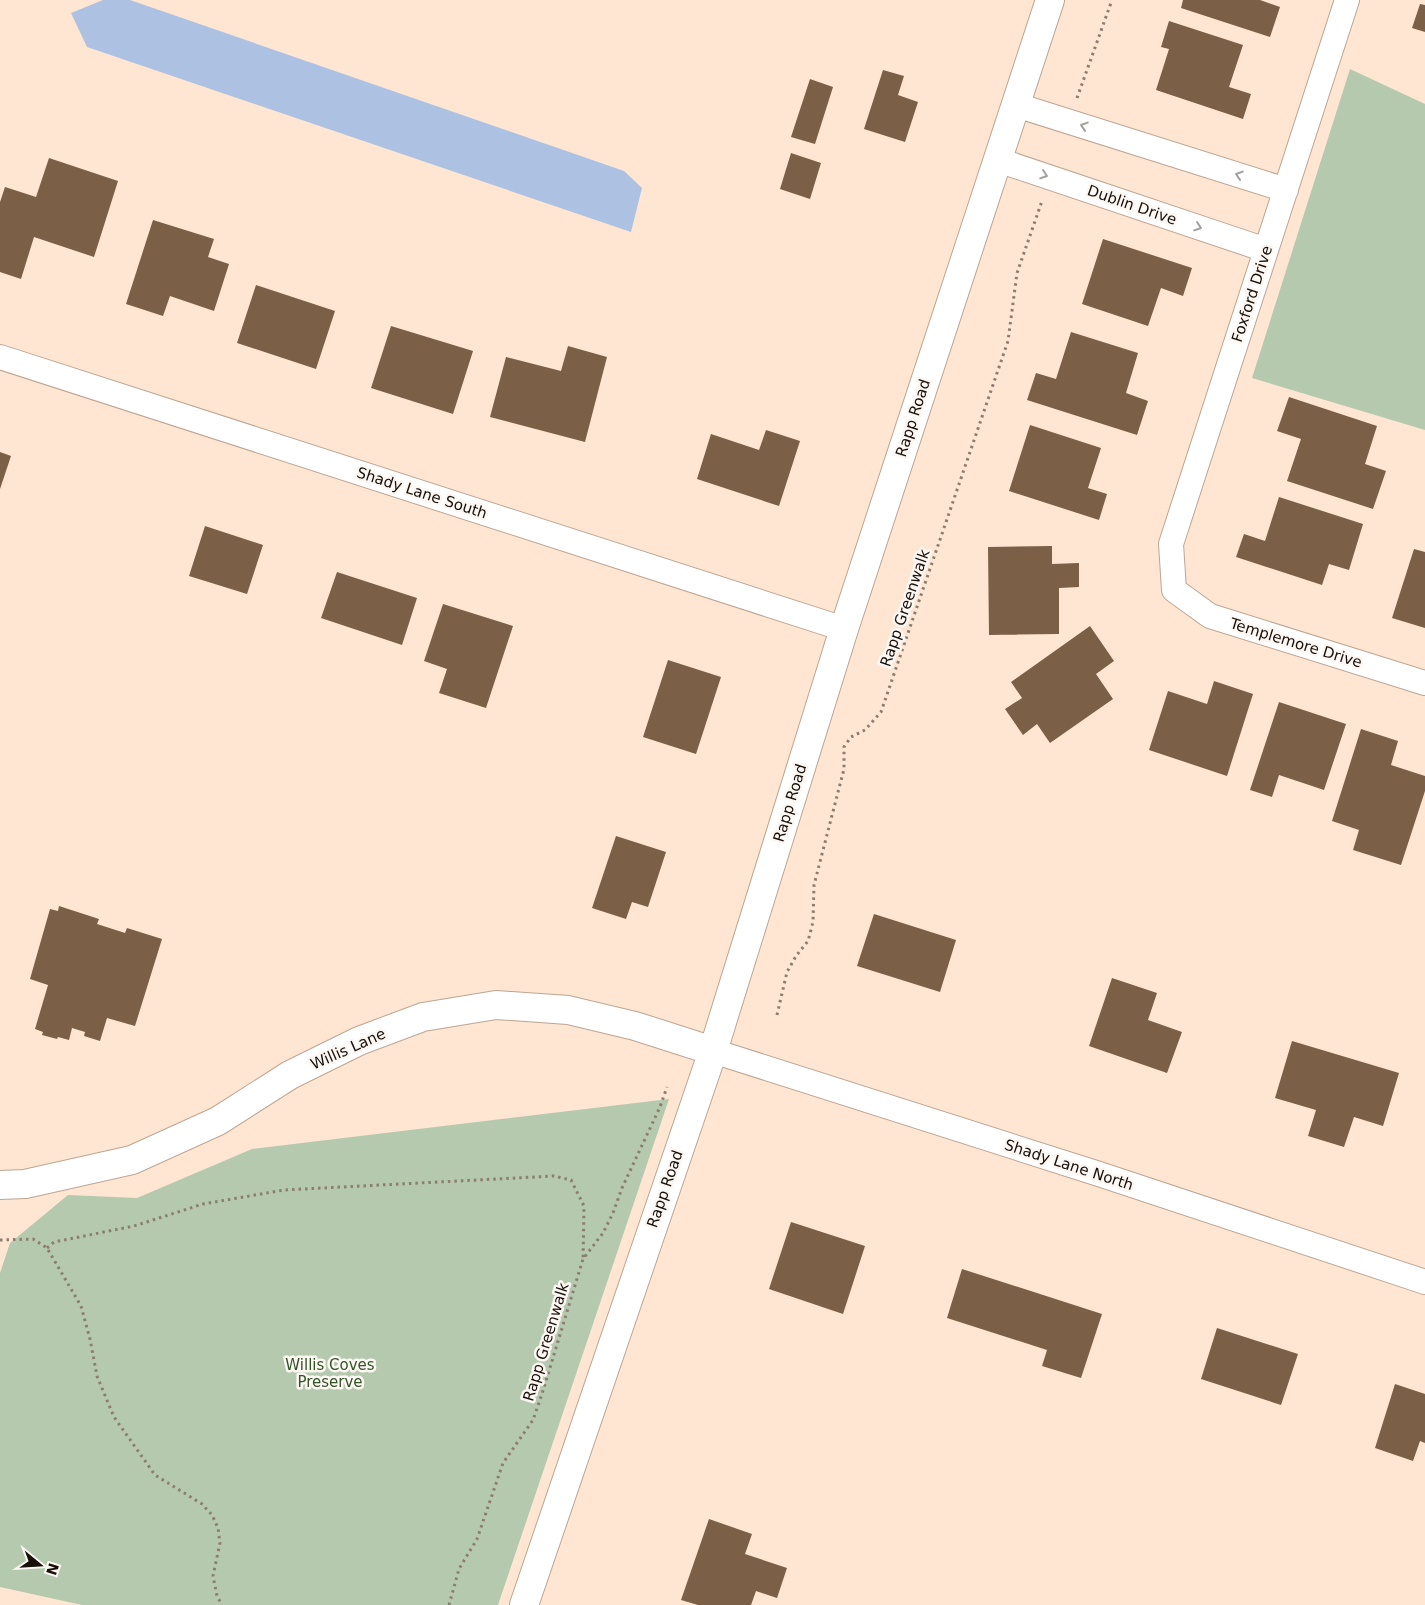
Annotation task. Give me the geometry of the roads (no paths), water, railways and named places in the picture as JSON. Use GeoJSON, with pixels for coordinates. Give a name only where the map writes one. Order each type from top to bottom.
{"type":"FeatureCollection","features":[{"type":"Feature","properties":{"kind":"street","name":"Rapp Road"},"geometry":{"type":"LineString","coordinates":[[524,1605],[713,1051],[844,629],[1050,0]]}},
{"type":"Feature","properties":{"kind":"street","name":"Foxford Drive"},"geometry":{"type":"LineString","coordinates":[[1174,590],[1171,544],[1347,0]]}},
{"type":"Feature","properties":{"kind":"street"},"geometry":{"type":"LineString","coordinates":[[1016,105],[1286,190]]}},
{"type":"Feature","properties":{"kind":"street","name":"Dublin Drive"},"geometry":{"type":"LineString","coordinates":[[998,160],[1266,250]]}},
{"type":"Feature","properties":{"kind":"street","name":"Shady Lane South"},"geometry":{"type":"LineString","coordinates":[[0,357],[844,629]]}},
{"type":"Feature","properties":{"kind":"street","name":"Templemore Drive"},"geometry":{"type":"LineString","coordinates":[[1174,590],[1210,616],[1425,683]]}},
{"type":"Feature","properties":{"kind":"street","name":"Willis Lane"},"geometry":{"type":"LineString","coordinates":[[0,1185],[25,1184],[132,1160],[218,1121],[290,1075],[359,1041],[423,1017],[496,1005],[568,1010],[634,1026],[713,1051]]}},
{"type":"Feature","properties":{"kind":"street","name":"Shady Lane North"},"geometry":{"type":"LineString","coordinates":[[713,1051],[1099,1174],[1425,1282]]}},
{"type":"Feature","properties":{"kind":"water"},"geometry":{"type":"Polygon","coordinates":[[[103,0],[130,0],[624,171],[642,188],[631,232],[87,47],[71,13],[103,0]]]}},
{"type":"Feature","properties":{"kind":"park label","name":"Willis Coves Preserve"},"geometry":{"type":"Point","coordinates":[330,1374]}}]}
